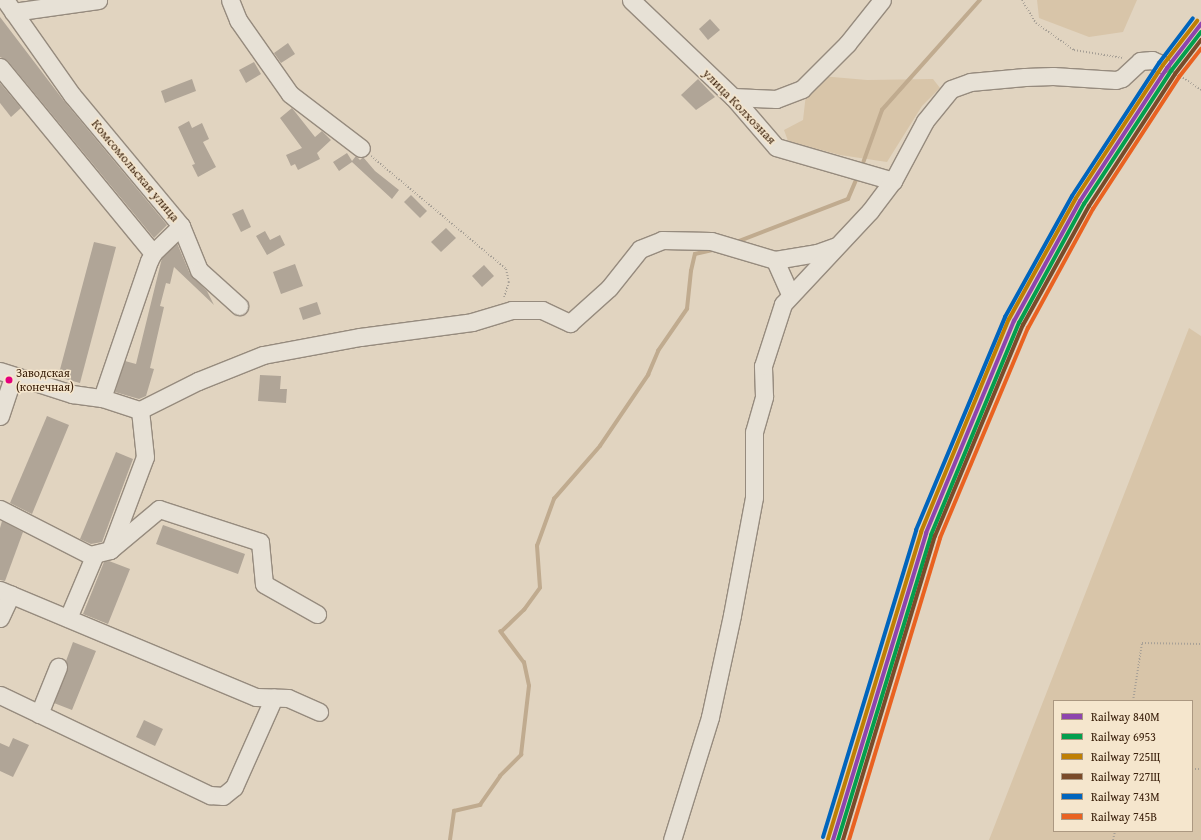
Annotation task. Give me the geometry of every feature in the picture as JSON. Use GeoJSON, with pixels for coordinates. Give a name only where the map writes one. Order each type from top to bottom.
{"type":"FeatureCollection","features":[{"type":"Feature","properties":{"kind":"street"},"geometry":{"type":"LineString","coordinates":[[12,5],[98,0]]}},
{"type":"Feature","properties":{"kind":"street"},"geometry":{"type":"LineString","coordinates":[[230,0],[238,20],[290,94],[361,148]]}},
{"type":"Feature","properties":{"kind":"street"},"geometry":{"type":"LineString","coordinates":[[733,97],[776,99],[802,89],[847,44],[882,0]]}},
{"type":"Feature","properties":{"kind":"street","name":"улица Колхозная"},"geometry":{"type":"LineString","coordinates":[[636,2],[733,97],[776,147],[893,181]]}},
{"type":"Feature","properties":{"kind":"street","name":"Комсомольская улица"},"geometry":{"type":"LineString","coordinates":[[12,5],[72,95],[181,226],[153,253],[102,398]]}},
{"type":"Feature","properties":{"kind":"street"},"geometry":{"type":"LineString","coordinates":[[672,840],[710,717],[732,615],[754,497],[754,432],[764,396],[763,366],[774,327],[790,294],[840,244],[893,181],[925,121],[951,89],[970,82],[1025,77],[1054,76],[1116,80],[1122,78],[1140,61],[1152,60],[1162,64]]}},
{"type":"Feature","properties":{"kind":"street"},"geometry":{"type":"LineString","coordinates":[[0,67],[153,253]]}},
{"type":"Feature","properties":{"kind":"street"},"geometry":{"type":"LineString","coordinates":[[181,226],[199,270],[240,306]]}},
{"type":"Feature","properties":{"kind":"street"},"geometry":{"type":"LineString","coordinates":[[0,416],[7,374],[72,394],[102,398],[140,410],[198,381],[263,355],[360,337],[466,323],[491,315],[532,309],[570,323],[609,288],[640,249],[662,240],[711,241],[775,260],[817,253],[840,244]]}},
{"type":"Feature","properties":{"kind":"street"},"geometry":{"type":"LineString","coordinates":[[775,260],[790,294]]}},
{"type":"Feature","properties":{"kind":"street"},"geometry":{"type":"LineString","coordinates":[[68,618],[102,552],[145,457],[140,410]]}},
{"type":"Feature","properties":{"kind":"street"},"geometry":{"type":"LineString","coordinates":[[0,509],[90,555],[102,552],[159,509],[260,542],[264,584],[317,614]]}},
{"type":"Feature","properties":{"kind":"street"},"geometry":{"type":"LineString","coordinates":[[0,618],[5,592],[256,697],[288,698],[318,712]]}},
{"type":"Feature","properties":{"kind":"street"},"geometry":{"type":"LineString","coordinates":[[39,714],[58,667]]}},
{"type":"Feature","properties":{"kind":"street"},"geometry":{"type":"LineString","coordinates":[[0,695],[210,795],[223,796],[234,787],[274,698]]}},
{"type":"Feature","properties":{"kind":"path"},"geometry":{"type":"LineString","coordinates":[[1022,0],[1036,23],[1074,50],[1140,61]]}},
{"type":"Feature","properties":{"kind":"path"},"geometry":{"type":"LineString","coordinates":[[1162,64],[1201,90]]}},
{"type":"Feature","properties":{"kind":"path"},"geometry":{"type":"LineString","coordinates":[[361,148],[506,269],[509,285],[491,315]]}},
{"type":"Feature","properties":{"kind":"path"},"geometry":{"type":"LineString","coordinates":[[1133,700],[1142,643],[1201,644]]}},
{"type":"Feature","properties":{"kind":"shaded area"},"geometry":{"type":"Polygon","coordinates":[[[1037,0],[1137,0],[1123,32],[1089,37],[1039,18],[1037,0]]]}},
{"type":"Feature","properties":{"kind":"shaded area"},"geometry":{"type":"Polygon","coordinates":[[[821,76],[867,80],[933,79],[940,88],[922,106],[887,162],[840,155],[788,141],[784,130],[803,120],[806,94],[821,76]]]}},
{"type":"Feature","properties":{"kind":"shaded area"},"geometry":{"type":"Polygon","coordinates":[[[1189,328],[1201,336],[1201,840],[989,840],[1189,328]]]}},
{"type":"Feature","properties":{"kind":"building"},"geometry":{"type":"Polygon","coordinates":[[[0,17],[64,101],[167,225],[154,238],[8,61],[0,57],[0,17]]]}},
{"type":"Feature","properties":{"kind":"building"},"geometry":{"type":"Polygon","coordinates":[[[710,19],[720,30],[708,40],[699,29],[710,19]]]}},
{"type":"Feature","properties":{"kind":"building"},"geometry":{"type":"Polygon","coordinates":[[[288,43],[295,54],[281,63],[274,53],[288,43]]]}},
{"type":"Feature","properties":{"kind":"building"},"geometry":{"type":"Polygon","coordinates":[[[254,62],[261,74],[246,83],[239,70],[254,62]]]}},
{"type":"Feature","properties":{"kind":"building"},"geometry":{"type":"Polygon","coordinates":[[[192,79],[196,91],[165,103],[161,91],[192,79]]]}},
{"type":"Feature","properties":{"kind":"building"},"geometry":{"type":"Polygon","coordinates":[[[698,79],[715,97],[696,110],[681,95],[698,79]]]}},
{"type":"Feature","properties":{"kind":"building"},"geometry":{"type":"Polygon","coordinates":[[[0,83],[21,108],[11,117],[0,103],[0,83]]]}},
{"type":"Feature","properties":{"kind":"building"},"geometry":{"type":"Polygon","coordinates":[[[292,108],[315,137],[322,131],[331,140],[317,153],[320,159],[298,170],[295,164],[291,166],[286,155],[302,148],[280,118],[292,108]]]}},
{"type":"Feature","properties":{"kind":"building"},"geometry":{"type":"Polygon","coordinates":[[[189,121],[192,128],[202,123],[209,139],[203,142],[216,167],[198,177],[192,165],[195,164],[178,127],[189,121]]]}},
{"type":"Feature","properties":{"kind":"building"},"geometry":{"type":"Polygon","coordinates":[[[347,153],[352,161],[356,156],[360,160],[363,157],[375,171],[399,190],[392,199],[352,162],[339,171],[333,162],[347,153]]]}},
{"type":"Feature","properties":{"kind":"building"},"geometry":{"type":"Polygon","coordinates":[[[411,195],[427,211],[420,218],[404,202],[411,195]]]}},
{"type":"Feature","properties":{"kind":"building"},"geometry":{"type":"Polygon","coordinates":[[[243,209],[251,227],[241,232],[232,214],[243,209]]]}},
{"type":"Feature","properties":{"kind":"building"},"geometry":{"type":"Polygon","coordinates":[[[446,228],[456,238],[441,252],[431,242],[446,228]]]}},
{"type":"Feature","properties":{"kind":"building"},"geometry":{"type":"Polygon","coordinates":[[[265,231],[270,240],[280,235],[285,245],[267,255],[256,236],[265,231]]]}},
{"type":"Feature","properties":{"kind":"building"},"geometry":{"type":"Polygon","coordinates":[[[94,242],[116,247],[80,383],[58,377],[94,242]]]}},
{"type":"Feature","properties":{"kind":"building"},"geometry":{"type":"Polygon","coordinates":[[[177,243],[190,274],[207,291],[214,305],[174,267],[170,284],[166,283],[160,306],[164,307],[150,368],[154,369],[146,396],[139,399],[115,392],[125,361],[136,364],[162,258],[177,243]]]}},
{"type":"Feature","properties":{"kind":"building"},"geometry":{"type":"Polygon","coordinates":[[[295,264],[303,286],[281,294],[273,272],[295,264]]]}},
{"type":"Feature","properties":{"kind":"building"},"geometry":{"type":"Polygon","coordinates":[[[484,265],[494,276],[482,287],[472,276],[484,265]]]}},
{"type":"Feature","properties":{"kind":"building"},"geometry":{"type":"Polygon","coordinates":[[[317,302],[321,314],[303,320],[299,308],[317,302]]]}},
{"type":"Feature","properties":{"kind":"building"},"geometry":{"type":"Polygon","coordinates":[[[260,375],[281,376],[280,389],[287,389],[286,403],[258,401],[260,375]]]}},
{"type":"Feature","properties":{"kind":"building"},"geometry":{"type":"Polygon","coordinates":[[[47,416],[69,425],[32,514],[10,503],[47,416]]]}},
{"type":"Feature","properties":{"kind":"building"},"geometry":{"type":"Polygon","coordinates":[[[116,452],[133,459],[102,542],[91,544],[80,539],[116,452]]]}},
{"type":"Feature","properties":{"kind":"building"},"geometry":{"type":"Polygon","coordinates":[[[2,521],[23,532],[5,581],[0,580],[0,528],[2,521]]]}},
{"type":"Feature","properties":{"kind":"building"},"geometry":{"type":"Polygon","coordinates":[[[163,525],[245,554],[238,574],[156,544],[163,525]]]}},
{"type":"Feature","properties":{"kind":"building"},"geometry":{"type":"Polygon","coordinates":[[[109,561],[130,569],[108,624],[83,614],[104,562],[109,561]]]}},
{"type":"Feature","properties":{"kind":"building"},"geometry":{"type":"Polygon","coordinates":[[[73,642],[96,651],[72,710],[54,703],[67,671],[66,661],[73,642]]]}},
{"type":"Feature","properties":{"kind":"building"},"geometry":{"type":"Polygon","coordinates":[[[144,720],[163,729],[155,746],[136,737],[144,720]]]}},
{"type":"Feature","properties":{"kind":"building"},"geometry":{"type":"Polygon","coordinates":[[[13,738],[29,745],[13,777],[0,771],[0,743],[9,747],[13,738]]]}},
{"type":"Feature","properties":{"kind":"waterway"},"geometry":{"type":"LineString","coordinates":[[862,166],[882,110],[980,0]]}},
{"type":"Feature","properties":{"kind":"waterway"},"geometry":{"type":"LineString","coordinates":[[737,242],[848,199],[858,176]]}},
{"type":"Feature","properties":{"kind":"waterway"},"geometry":{"type":"LineString","coordinates":[[450,840],[454,811],[480,805],[500,776],[521,755],[529,686],[524,663],[501,632],[524,610],[540,588],[537,546],[554,499],[600,446],[648,375],[658,351],[687,309],[691,271],[695,254],[716,249]]}},
{"type":"Feature","properties":{"kind":"rail line","name":"743М"},"geometry":{"type":"LineString","coordinates":[[823,837],[916,530],[1005,317],[1072,196],[1159,63],[1193,18]]}},
{"type":"Feature","properties":{"kind":"rail line","name":"725Щ"},"geometry":{"type":"LineString","coordinates":[[828,839],[921,532],[1009,319],[1076,198],[1163,65],[1197,21]]}},
{"type":"Feature","properties":{"kind":"rail line","name":"840М"},"geometry":{"type":"LineString","coordinates":[[833,840],[926,533],[1014,321],[1080,201],[1167,68],[1201,24]]}},
{"type":"Feature","properties":{"kind":"rail line","name":"6953"},"geometry":{"type":"LineString","coordinates":[[838,840],[931,535],[1019,323],[1084,204],[1171,71],[1201,32]]}},
{"type":"Feature","properties":{"kind":"rail line","name":"727Щ"},"geometry":{"type":"LineString","coordinates":[[843,840],[935,536],[1023,325],[1089,206],[1175,74],[1201,40]]}},
{"type":"Feature","properties":{"kind":"rail line","name":"745В"},"geometry":{"type":"LineString","coordinates":[[849,840],[940,538],[1028,328],[1093,209],[1179,77],[1201,49]]}},
{"type":"Feature","properties":{"kind":"place","name":"Заводская (конечная)"},"geometry":{"type":"Point","coordinates":[9,380]}}]}
